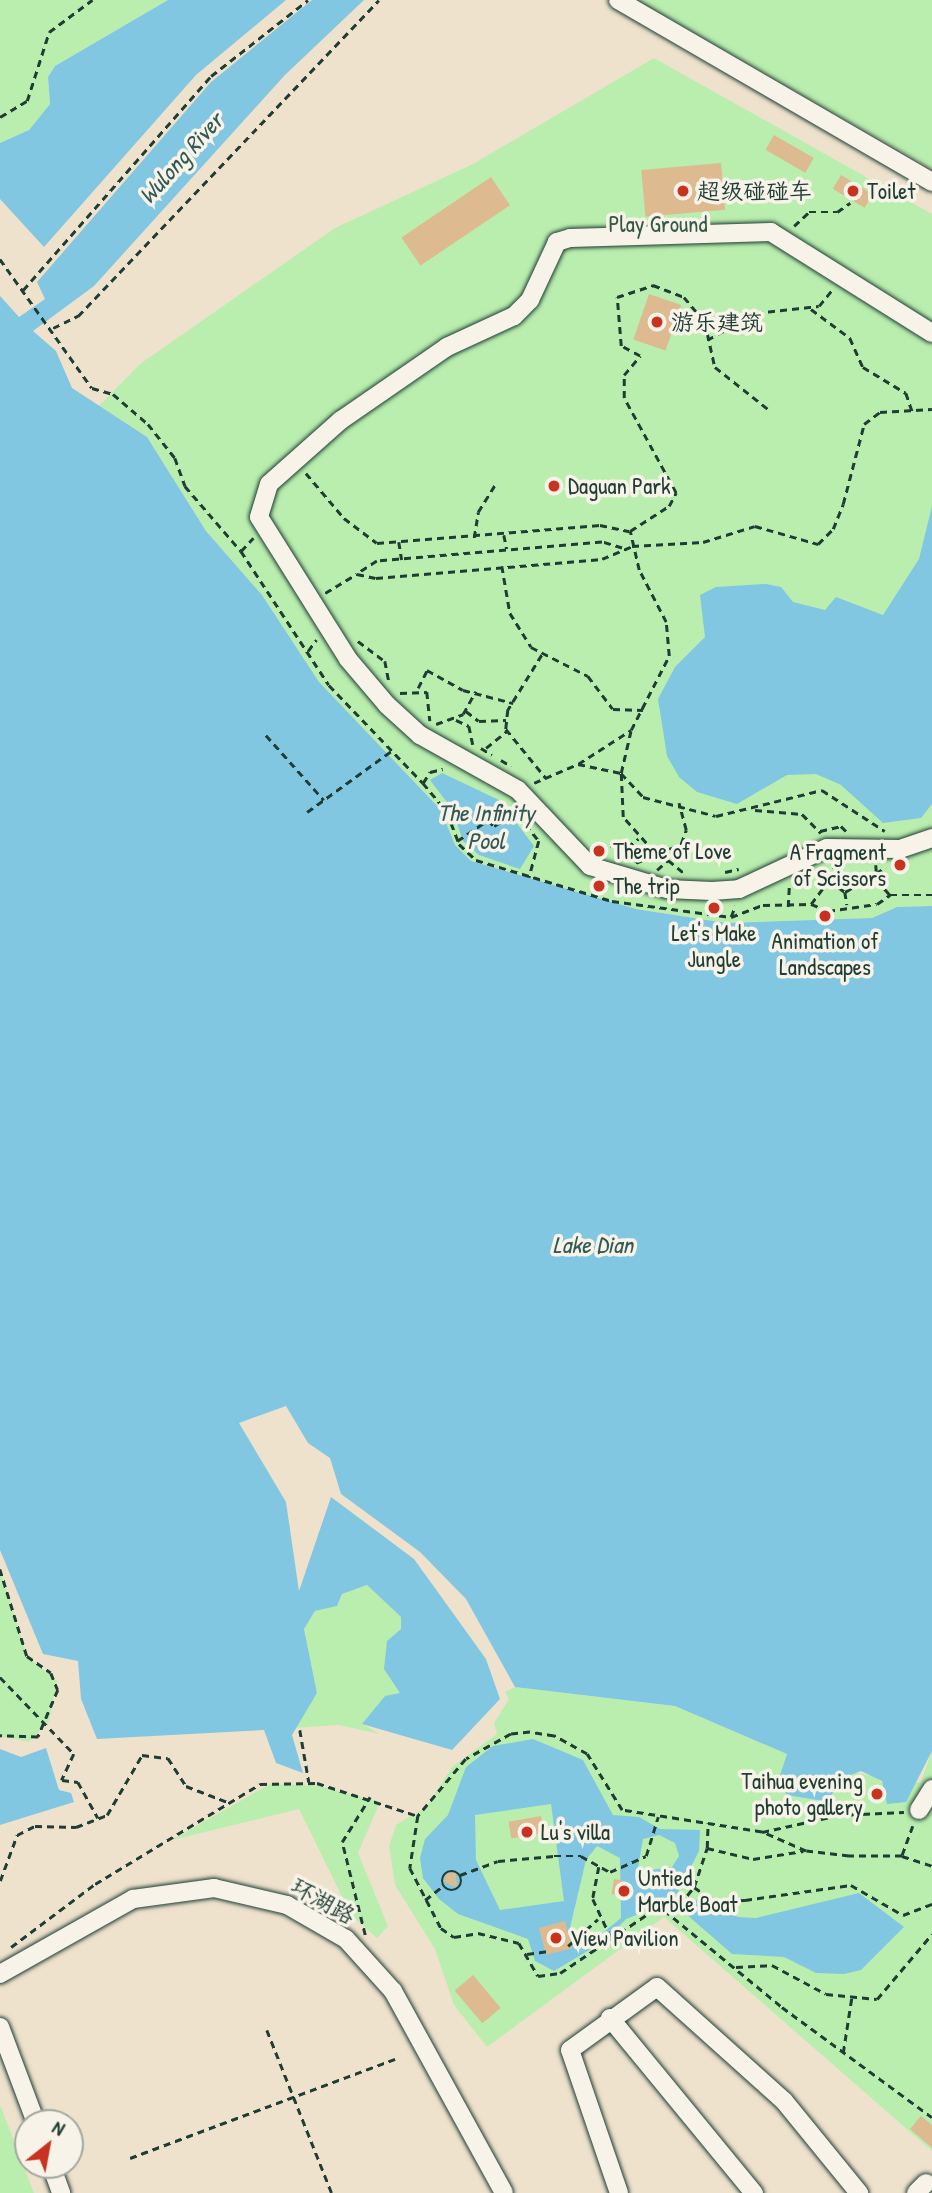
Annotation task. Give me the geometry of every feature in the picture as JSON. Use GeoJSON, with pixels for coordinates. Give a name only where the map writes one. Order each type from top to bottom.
{"type":"FeatureCollection","features":[{"type":"Feature","properties":{"kind":"street"},"geometry":{"type":"LineString","coordinates":[[618,0],[932,182]]}},
{"type":"Feature","properties":{"kind":"street"},"geometry":{"type":"LineString","coordinates":[[932,333],[790,239],[743,228],[556,242],[530,300],[514,316],[447,347],[386,388],[269,484],[259,517],[348,659],[425,729],[459,768],[515,797],[572,850],[622,879],[712,891],[738,889],[827,848],[875,850],[898,857],[932,838]]}},
{"type":"Feature","properties":{"kind":"street"},"geometry":{"type":"LineString","coordinates":[[919,1810],[932,1789]]}},
{"type":"Feature","properties":{"kind":"street","name":"环湖路"},"geometry":{"type":"LineString","coordinates":[[0,1974],[133,1899],[214,1888],[287,1905],[346,1939],[393,1991],[501,2192]]}},
{"type":"Feature","properties":{"kind":"street"},"geometry":{"type":"LineString","coordinates":[[619,2193],[570,2050],[610,2018],[663,1988],[784,2101],[859,2193]]}},
{"type":"Feature","properties":{"kind":"street"},"geometry":{"type":"LineString","coordinates":[[610,2018],[754,2193]]}},
{"type":"Feature","properties":{"kind":"street"},"geometry":{"type":"LineString","coordinates":[[0,2027],[31,2109]]}},
{"type":"Feature","properties":{"kind":"path"},"geometry":{"type":"LineString","coordinates":[[0,117],[27,101],[49,32],[92,0]]}},
{"type":"Feature","properties":{"kind":"path"},"geometry":{"type":"LineString","coordinates":[[23,290],[211,76],[308,0]]}},
{"type":"Feature","properties":{"kind":"path"},"geometry":{"type":"LineString","coordinates":[[53,328],[78,316],[379,0]]}},
{"type":"Feature","properties":{"kind":"path"},"geometry":{"type":"LineString","coordinates":[[790,239],[797,219],[809,212],[837,212],[850,203]]}},
{"type":"Feature","properties":{"kind":"path"},"geometry":{"type":"LineString","coordinates":[[0,259],[53,328],[92,388],[113,394]]}},
{"type":"Feature","properties":{"kind":"path"},"geometry":{"type":"LineString","coordinates":[[707,340],[756,313],[811,309],[845,276]]}},
{"type":"Feature","properties":{"kind":"path"},"geometry":{"type":"LineString","coordinates":[[298,462],[368,538],[399,542],[474,538],[600,525],[630,531],[669,506],[676,493],[624,398],[624,374],[640,356],[621,346],[617,297],[653,285],[684,297],[705,322],[715,367],[768,409]]}},
{"type":"Feature","properties":{"kind":"path"},"geometry":{"type":"LineString","coordinates":[[811,309],[850,338],[863,367],[906,393],[913,413]]}},
{"type":"Feature","properties":{"kind":"path"},"geometry":{"type":"LineString","coordinates":[[357,574],[376,578],[603,559],[622,548],[704,542],[755,526],[818,544],[834,529],[864,424],[880,412],[913,413],[932,409]]}},
{"type":"Feature","properties":{"kind":"path"},"geometry":{"type":"LineString","coordinates":[[474,538],[478,512],[496,483]]}},
{"type":"Feature","properties":{"kind":"path"},"geometry":{"type":"LineString","coordinates":[[630,531],[632,546],[666,622],[669,656],[631,730],[621,773],[623,817],[639,838],[656,850],[662,861]]}},
{"type":"Feature","properties":{"kind":"path"},"geometry":{"type":"LineString","coordinates":[[504,535],[508,550]]}},
{"type":"Feature","properties":{"kind":"path"},"geometry":{"type":"LineString","coordinates":[[399,542],[402,560]]}},
{"type":"Feature","properties":{"kind":"path"},"geometry":{"type":"LineString","coordinates":[[309,599],[377,562],[600,542],[622,548]]}},
{"type":"Feature","properties":{"kind":"path"},"geometry":{"type":"LineString","coordinates":[[502,566],[510,613],[542,654],[588,676],[613,709],[643,710]]}},
{"type":"Feature","properties":{"kind":"path"},"geometry":{"type":"LineString","coordinates":[[542,654],[506,720],[507,731],[545,778]]}},
{"type":"Feature","properties":{"kind":"path"},"geometry":{"type":"LineString","coordinates":[[388,686],[401,693],[418,688],[427,670],[513,703]]}},
{"type":"Feature","properties":{"kind":"path"},"geometry":{"type":"LineString","coordinates":[[418,688],[432,701],[425,729]]}},
{"type":"Feature","properties":{"kind":"path"},"geometry":{"type":"LineString","coordinates":[[425,729],[456,720],[466,711],[476,691]]}},
{"type":"Feature","properties":{"kind":"path"},"geometry":{"type":"LineString","coordinates":[[466,711],[479,721],[506,720]]}},
{"type":"Feature","properties":{"kind":"path"},"geometry":{"type":"LineString","coordinates":[[423,783],[438,768],[459,768],[472,734],[456,720]]}},
{"type":"Feature","properties":{"kind":"path"},"geometry":{"type":"LineString","coordinates":[[529,878],[539,841],[517,812],[515,797],[545,778],[578,764],[631,730]]}},
{"type":"Feature","properties":{"kind":"path"},"geometry":{"type":"LineString","coordinates":[[486,749],[507,731]]}},
{"type":"Feature","properties":{"kind":"path"},"geometry":{"type":"LineString","coordinates":[[266,735],[324,800]]}},
{"type":"Feature","properties":{"kind":"path"},"geometry":{"type":"LineString","coordinates":[[307,812],[394,749]]}},
{"type":"Feature","properties":{"kind":"path"},"geometry":{"type":"LineString","coordinates":[[578,764],[621,773],[643,797],[679,803],[716,816],[754,809],[822,790],[893,835],[898,857],[845,892]]}},
{"type":"Feature","properties":{"kind":"path"},"geometry":{"type":"LineString","coordinates":[[622,879],[638,862],[656,850],[686,837],[679,803]]}},
{"type":"Feature","properties":{"kind":"path"},"geometry":{"type":"LineString","coordinates":[[754,809],[802,814],[827,848]]}},
{"type":"Feature","properties":{"kind":"path"},"geometry":{"type":"LineString","coordinates":[[457,841],[488,820],[494,825],[517,812]]}},
{"type":"Feature","properties":{"kind":"path"},"geometry":{"type":"LineString","coordinates":[[572,850],[627,847],[639,838]]}},
{"type":"Feature","properties":{"kind":"path"},"geometry":{"type":"LineString","coordinates":[[627,847],[638,862]]}},
{"type":"Feature","properties":{"kind":"path"},"geometry":{"type":"LineString","coordinates":[[875,850],[876,872],[890,895]]}},
{"type":"Feature","properties":{"kind":"path"},"geometry":{"type":"LineString","coordinates":[[786,868],[788,907]]}},
{"type":"Feature","properties":{"kind":"path"},"geometry":{"type":"LineString","coordinates":[[811,904],[825,881],[845,892]]}},
{"type":"Feature","properties":{"kind":"path"},"geometry":{"type":"LineString","coordinates":[[845,892],[847,905]]}},
{"type":"Feature","properties":{"kind":"path"},"geometry":{"type":"LineString","coordinates":[[0,1569],[27,1656],[57,1681],[44,1730],[29,1742],[0,1736]]}},
{"type":"Feature","properties":{"kind":"path"},"geometry":{"type":"LineString","coordinates":[[0,1677],[44,1730],[74,1754],[62,1780],[78,1783],[99,1819]]}},
{"type":"Feature","properties":{"kind":"path"},"geometry":{"type":"LineString","coordinates":[[300,1730],[309,1782]]}},
{"type":"Feature","properties":{"kind":"path"},"geometry":{"type":"LineString","coordinates":[[806,1851],[762,1832],[658,1816],[614,1804],[599,1771],[575,1744],[530,1732],[478,1750],[418,1816],[410,1868],[425,1900],[454,1937],[508,1937],[527,1954],[530,1972],[546,1977],[612,1940],[652,1911],[672,1914],[843,2053],[932,2117]]}},
{"type":"Feature","properties":{"kind":"path"},"geometry":{"type":"LineString","coordinates":[[0,1881],[9,1845],[28,1828],[76,1827],[99,1819],[120,1801],[128,1769],[148,1753],[169,1758],[186,1786],[230,1803]]}},
{"type":"Feature","properties":{"kind":"path"},"geometry":{"type":"LineString","coordinates":[[9,1945],[95,1884],[271,1780],[309,1782],[370,1797],[418,1816]]}},
{"type":"Feature","properties":{"kind":"path"},"geometry":{"type":"LineString","coordinates":[[365,1935],[342,1842],[370,1797]]}},
{"type":"Feature","properties":{"kind":"path"},"geometry":{"type":"LineString","coordinates":[[762,1832],[839,1815],[919,1810],[902,1856]]}},
{"type":"Feature","properties":{"kind":"path"},"geometry":{"type":"LineString","coordinates":[[425,1900],[444,1885],[446,1871],[460,1875],[478,1867],[554,1856],[586,1859],[610,1872],[640,1857],[652,1838],[658,1816]]}},
{"type":"Feature","properties":{"kind":"path"},"geometry":{"type":"LineString","coordinates":[[672,1914],[694,1887],[707,1848],[708,1823]]}},
{"type":"Feature","properties":{"kind":"path"},"geometry":{"type":"LineString","coordinates":[[707,1848],[752,1859],[806,1851],[902,1856],[932,1866]]}},
{"type":"Feature","properties":{"kind":"path"},"geometry":{"type":"LineString","coordinates":[[599,1867],[593,1881],[598,1919],[612,1940]]}},
{"type":"Feature","properties":{"kind":"path"},"geometry":{"type":"LineString","coordinates":[[444,1885],[458,1890],[460,1875]]}},
{"type":"Feature","properties":{"kind":"path"},"geometry":{"type":"LineString","coordinates":[[694,1887],[716,1900],[746,1900],[851,1885],[903,1914],[932,1906]]}},
{"type":"Feature","properties":{"kind":"path"},"geometry":{"type":"LineString","coordinates":[[568,1946],[598,1919]]}},
{"type":"Feature","properties":{"kind":"path"},"geometry":{"type":"LineString","coordinates":[[736,1967],[772,1965],[826,1994],[885,1996],[932,1934]]}},
{"type":"Feature","properties":{"kind":"path"},"geometry":{"type":"LineString","coordinates":[[527,1954],[549,1951]]}},
{"type":"Feature","properties":{"kind":"path"},"geometry":{"type":"LineString","coordinates":[[843,2053],[852,1995]]}},
{"type":"Feature","properties":{"kind":"path"},"geometry":{"type":"LineString","coordinates":[[267,2030],[332,2193]]}},
{"type":"Feature","properties":{"kind":"path"},"geometry":{"type":"LineString","coordinates":[[130,2158],[295,2101],[395,2059]]}},
{"type":"Feature","properties":{"kind":"green space"},"geometry":{"type":"Polygon","coordinates":[[[0,0],[168,0],[55,66],[48,77],[50,104],[29,130],[0,143],[0,0]]]}},
{"type":"Feature","properties":{"kind":"green space"},"geometry":{"type":"Polygon","coordinates":[[[636,0],[932,0],[932,169],[636,0]]]}},
{"type":"Feature","properties":{"kind":"green space","name":"Daguan Park"},"geometry":{"type":"Polygon","coordinates":[[[654,58],[932,214],[932,906],[897,907],[872,918],[726,923],[636,909],[471,861],[455,845],[441,810],[319,682],[262,595],[206,531],[147,437],[99,406],[140,364],[335,228],[473,164],[654,58]]]}},
{"type":"Feature","properties":{"kind":"green space"},"geometry":{"type":"Polygon","coordinates":[[[0,1569],[27,1656],[57,1681],[49,1721],[29,1742],[0,1736],[0,1569]]]}},
{"type":"Feature","properties":{"kind":"green space"},"geometry":{"type":"Polygon","coordinates":[[[367,1585],[401,1617],[400,1693],[362,1724],[380,1734],[339,1725],[295,1728],[317,1693],[304,1629],[315,1611],[337,1606],[342,1594],[367,1585]]]}},
{"type":"Feature","properties":{"kind":"green space"},"geometry":{"type":"Polygon","coordinates":[[[515,1687],[675,1706],[787,1754],[778,1781],[829,1802],[838,1780],[853,1772],[876,1776],[886,1787],[921,1782],[932,1751],[932,2151],[664,1917],[487,2047],[454,2005],[435,1949],[395,1885],[389,1846],[396,1825],[426,1807],[452,1767],[497,1734],[494,1723],[509,1699],[505,1692],[515,1687]]]}},
{"type":"Feature","properties":{"kind":"green space"},"geometry":{"type":"Polygon","coordinates":[[[270,1784],[320,1786],[380,1802],[358,1853],[388,1926],[377,1938],[351,1915],[299,1809],[172,1840],[270,1784]]]}},
{"type":"Feature","properties":{"kind":"green space"},"geometry":{"type":"Polygon","coordinates":[[[0,2105],[14,2141],[14,2179],[29,2179],[34,2193],[0,2193],[0,2105]]]}},
{"type":"Feature","properties":{"kind":"water"},"geometry":{"type":"Polygon","coordinates":[[[168,0],[286,0],[196,75],[44,247],[0,199],[0,143],[29,130],[50,104],[48,77],[55,66],[168,0]]]}},
{"type":"Feature","properties":{"kind":"water","name":"Lake Dian"},"geometry":{"type":"Polygon","coordinates":[[[312,0],[364,0],[285,75],[94,286],[33,331],[56,351],[72,388],[147,437],[206,531],[262,595],[319,682],[441,810],[455,845],[471,861],[636,909],[726,923],[872,918],[897,907],[932,906],[932,1751],[906,1802],[887,1804],[882,1781],[861,1771],[838,1780],[829,1802],[787,1795],[778,1781],[787,1754],[675,1706],[515,1687],[466,1599],[420,1552],[341,1494],[330,1458],[308,1443],[286,1406],[239,1423],[286,1502],[299,1591],[331,1497],[414,1559],[486,1659],[500,1699],[452,1750],[362,1724],[385,1696],[400,1693],[384,1669],[387,1641],[401,1629],[401,1617],[367,1585],[342,1594],[337,1606],[315,1611],[304,1629],[317,1693],[292,1735],[303,1773],[276,1763],[264,1730],[97,1739],[81,1699],[78,1661],[43,1654],[0,1550],[0,296],[19,317],[45,299],[37,282],[211,82],[312,0]]]}},
{"type":"Feature","properties":{"kind":"water"},"geometry":{"type":"Polygon","coordinates":[[[932,506],[932,804],[921,818],[883,823],[841,785],[816,774],[787,775],[737,804],[697,792],[679,777],[667,756],[658,699],[675,667],[705,637],[700,595],[716,587],[766,584],[781,587],[793,602],[825,610],[836,597],[883,615],[919,559],[932,506]]]}},
{"type":"Feature","properties":{"kind":"water","name":"The Infinity Pool"},"geometry":{"type":"Polygon","coordinates":[[[442,773],[499,800],[534,846],[520,869],[479,855],[463,841],[452,809],[430,780],[442,773]]]}},
{"type":"Feature","properties":{"kind":"water"},"geometry":{"type":"Polygon","coordinates":[[[533,1739],[583,1760],[613,1815],[639,1817],[660,1829],[700,1830],[699,1851],[674,1900],[626,1919],[606,1940],[554,1971],[535,1961],[528,1939],[458,1914],[439,1899],[423,1878],[420,1858],[425,1839],[448,1815],[466,1767],[493,1746],[533,1739]],[[551,1804],[475,1815],[476,1860],[500,1910],[564,1901],[551,1804]],[[659,1835],[643,1839],[636,1879],[645,1882],[651,1870],[672,1867],[679,1856],[675,1843],[659,1835]],[[597,1846],[586,1860],[569,1932],[574,1943],[599,1936],[621,1918],[620,1858],[597,1846]]]}},
{"type":"Feature","properties":{"kind":"water"},"geometry":{"type":"Polygon","coordinates":[[[46,1748],[59,1790],[71,1793],[74,1802],[0,1825],[0,1749],[21,1757],[46,1748]]]}},
{"type":"Feature","properties":{"kind":"water"},"geometry":{"type":"Polygon","coordinates":[[[859,1893],[904,1927],[861,1970],[844,1974],[816,1973],[784,1957],[732,1954],[686,1914],[698,1898],[738,1917],[756,1918],[859,1893]]]}},
{"type":"Feature","properties":{"kind":"building"},"geometry":{"type":"Polygon","coordinates":[[[774,135],[814,158],[805,173],[766,150],[774,135]]]}},
{"type":"Feature","properties":{"kind":"building","name":"超级碰碰车"},"geometry":{"type":"Polygon","coordinates":[[[721,163],[725,210],[645,217],[641,170],[721,163]]]}},
{"type":"Feature","properties":{"kind":"building","name":"Toilet"},"geometry":{"type":"Polygon","coordinates":[[[841,175],[873,194],[864,208],[833,189],[841,175]]]}},
{"type":"Feature","properties":{"kind":"building"},"geometry":{"type":"Polygon","coordinates":[[[491,177],[510,205],[420,266],[401,237],[491,177]]]}},
{"type":"Feature","properties":{"kind":"building","name":"游乐建筑"},"geometry":{"type":"Polygon","coordinates":[[[649,294],[681,305],[666,350],[633,339],[649,294]]]}},
{"type":"Feature","properties":{"kind":"building","name":"Lu's villa"},"geometry":{"type":"Polygon","coordinates":[[[541,1816],[544,1833],[511,1838],[509,1822],[541,1816]]]}},
{"type":"Feature","properties":{"kind":"building"},"geometry":{"type":"Polygon","coordinates":[[[447,1873],[456,1873],[457,1888],[443,1881],[447,1873]]]}},
{"type":"Feature","properties":{"kind":"building"},"geometry":{"type":"Polygon","coordinates":[[[614,1879],[626,1881],[624,1896],[612,1894],[614,1879]]]}},
{"type":"Feature","properties":{"kind":"building","name":"View Pavilion"},"geometry":{"type":"Polygon","coordinates":[[[565,1921],[572,1948],[546,1955],[539,1928],[565,1921]]]}},
{"type":"Feature","properties":{"kind":"building"},"geometry":{"type":"Polygon","coordinates":[[[473,1975],[501,2008],[482,2023],[455,1990],[473,1975]]]}},
{"type":"Feature","properties":{"kind":"building"},"geometry":{"type":"Polygon","coordinates":[[[921,2116],[932,2125],[932,2148],[910,2129],[921,2116]]]}},
{"type":"Feature","properties":{"kind":"place","name":"超级碰碰车"},"geometry":{"type":"Point","coordinates":[683,191]}},
{"type":"Feature","properties":{"kind":"place","name":"Toilet"},"geometry":{"type":"Point","coordinates":[853,191]}},
{"type":"Feature","properties":{"kind":"place","name":"游乐建筑"},"geometry":{"type":"Point","coordinates":[657,322]}},
{"type":"Feature","properties":{"kind":"place","name":"Daguan Park"},"geometry":{"type":"Point","coordinates":[554,486]}},
{"type":"Feature","properties":{"kind":"place","name":"Theme of Love"},"geometry":{"type":"Point","coordinates":[599,851]}},
{"type":"Feature","properties":{"kind":"place","name":"A Fragment of Scissors"},"geometry":{"type":"Point","coordinates":[900,865]}},
{"type":"Feature","properties":{"kind":"place","name":"The trip"},"geometry":{"type":"Point","coordinates":[599,886]}},
{"type":"Feature","properties":{"kind":"place","name":"Let's Make Jungle"},"geometry":{"type":"Point","coordinates":[714,908]}},
{"type":"Feature","properties":{"kind":"place","name":"Animation of Landscapes"},"geometry":{"type":"Point","coordinates":[825,916]}},
{"type":"Feature","properties":{"kind":"place","name":"Taihua evening photo gallery"},"geometry":{"type":"Point","coordinates":[877,1794]}},
{"type":"Feature","properties":{"kind":"place","name":"Lu's villa"},"geometry":{"type":"Point","coordinates":[527,1832]}},
{"type":"Feature","properties":{"kind":"place","name":"Untied Marble Boat"},"geometry":{"type":"Point","coordinates":[624,1891]}},
{"type":"Feature","properties":{"kind":"place","name":"View Pavilion"},"geometry":{"type":"Point","coordinates":[556,1938]}},
{"type":"Feature","properties":{"kind":"water label","name":"Wulong River"},"geometry":{"type":"Point","coordinates":[181,158]}},
{"type":"Feature","properties":{"kind":"park label","name":"Play Ground"},"geometry":{"type":"Point","coordinates":[658,224]}}]}
